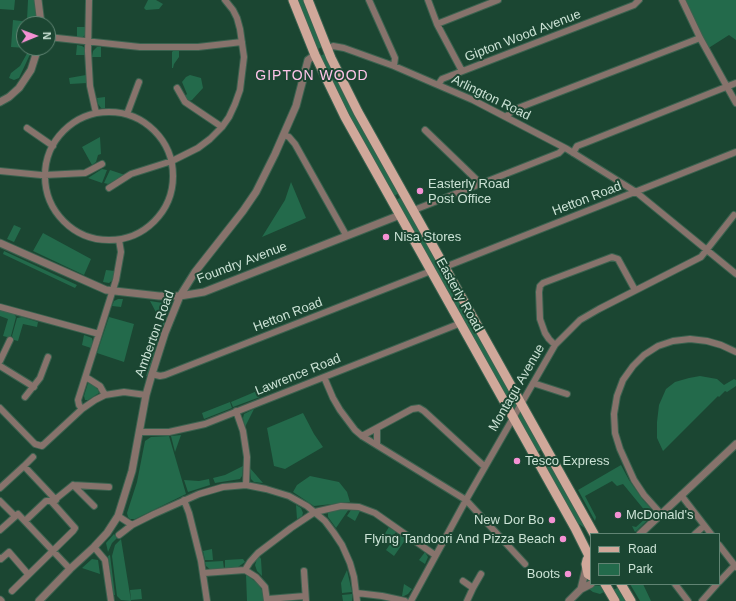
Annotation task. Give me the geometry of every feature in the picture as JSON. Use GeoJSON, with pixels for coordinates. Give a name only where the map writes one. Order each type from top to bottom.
{"type":"FeatureCollection","features":[{"type":"Feature","properties":{"kind":"main road","name":"Easterly Road"},"geometry":{"type":"LineString","coordinates":[[293,0],[314,54],[346,117],[590,555],[586,567]]}},
{"type":"Feature","properties":{"kind":"main road","name":"Easterly Road"},"geometry":{"type":"LineString","coordinates":[[308,0],[328,49],[358,112],[593,533]]}},
{"type":"Feature","properties":{"kind":"main road"},"geometry":{"type":"LineString","coordinates":[[535,457],[547,450]]}},
{"type":"Feature","properties":{"kind":"main road"},"geometry":{"type":"LineString","coordinates":[[586,567],[588,574],[590,575]]}},
{"type":"Feature","properties":{"kind":"main road"},"geometry":{"type":"LineString","coordinates":[[606,585],[615,601]]}},
{"type":"Feature","properties":{"kind":"main road"},"geometry":{"type":"LineString","coordinates":[[623,585],[631,601]]}},
{"type":"Feature","properties":{"kind":"street"},"geometry":{"type":"LineString","coordinates":[[38,0],[40,16]]}},
{"type":"Feature","properties":{"kind":"street"},"geometry":{"type":"LineString","coordinates":[[89,0],[88,51],[90,86],[96,113]]}},
{"type":"Feature","properties":{"kind":"street"},"geometry":{"type":"LineString","coordinates":[[108,188],[131,174],[172,161],[198,148],[222,127],[235,104],[240,90],[244,57],[237,18],[234,10],[225,0]]}},
{"type":"Feature","properties":{"kind":"street"},"geometry":{"type":"LineString","coordinates":[[369,0],[395,58],[394,66]]}},
{"type":"Feature","properties":{"kind":"street"},"geometry":{"type":"LineString","coordinates":[[428,0],[438,24],[462,70]]}},
{"type":"Feature","properties":{"kind":"street"},"geometry":{"type":"LineString","coordinates":[[438,24],[498,0]]}},
{"type":"Feature","properties":{"kind":"street","name":"Gipton Wood Avenue"},"geometry":{"type":"LineString","coordinates":[[438,85],[442,79],[462,70],[639,0]]}},
{"type":"Feature","properties":{"kind":"street"},"geometry":{"type":"LineString","coordinates":[[682,0],[700,38],[736,103]]}},
{"type":"Feature","properties":{"kind":"street"},"geometry":{"type":"LineString","coordinates":[[506,117],[513,110],[700,38]]}},
{"type":"Feature","properties":{"kind":"street"},"geometry":{"type":"LineString","coordinates":[[56,39],[140,47],[211,46],[242,42]]}},
{"type":"Feature","properties":{"kind":"street","name":"Arlington Road"},"geometry":{"type":"LineString","coordinates":[[328,49],[333,46],[344,48],[394,66],[473,100],[564,148],[636,192],[736,274]]}},
{"type":"Feature","properties":{"kind":"street","name":"Amberton Road"},"geometry":{"type":"LineString","coordinates":[[39,601],[107,534],[118,516],[132,471],[146,395],[165,333],[180,296],[195,272],[243,212],[256,192],[284,135],[296,106],[308,60],[314,54]]}},
{"type":"Feature","properties":{"kind":"street"},"geometry":{"type":"LineString","coordinates":[[0,102],[9,97],[22,84],[31,70],[35,56]]}},
{"type":"Feature","properties":{"kind":"street"},"geometry":{"type":"LineString","coordinates":[[127,114],[139,82]]}},
{"type":"Feature","properties":{"kind":"street"},"geometry":{"type":"LineString","coordinates":[[573,153],[577,146],[585,142],[736,83]]}},
{"type":"Feature","properties":{"kind":"street"},"geometry":{"type":"LineString","coordinates":[[177,88],[185,102],[222,127]]}},
{"type":"Feature","properties":{"kind":"street"},"geometry":{"type":"LineString","coordinates":[[112,111],[127,114],[143,121],[156,131],[166,145],[172,161],[174,182],[168,203],[164,209],[156,220],[139,233],[119,240],[97,239],[76,231],[60,216],[49,197],[43,175],[52,146],[60,134],[82,117],[96,113],[112,111]]}},
{"type":"Feature","properties":{"kind":"street"},"geometry":{"type":"LineString","coordinates":[[27,128],[52,146]]}},
{"type":"Feature","properties":{"kind":"street"},"geometry":{"type":"LineString","coordinates":[[426,130],[481,184]]}},
{"type":"Feature","properties":{"kind":"street"},"geometry":{"type":"LineString","coordinates":[[284,135],[289,137],[295,144],[346,235]]}},
{"type":"Feature","properties":{"kind":"street"},"geometry":{"type":"LineString","coordinates":[[414,210],[559,153],[564,148]]}},
{"type":"Feature","properties":{"kind":"street","name":"Hetton Road"},"geometry":{"type":"LineString","coordinates":[[445,266],[736,152]]}},
{"type":"Feature","properties":{"kind":"street"},"geometry":{"type":"LineString","coordinates":[[0,170],[43,175],[85,173],[102,164]]}},
{"type":"Feature","properties":{"kind":"street","name":"Foundry Avenue"},"geometry":{"type":"LineString","coordinates":[[0,243],[106,290],[159,296],[180,296],[204,292],[400,215]]}},
{"type":"Feature","properties":{"kind":"street","name":"Montagu Avenue"},"geometry":{"type":"LineString","coordinates":[[411,601],[466,500],[555,345],[580,320],[701,256],[708,250],[734,215]]}},
{"type":"Feature","properties":{"kind":"street"},"geometry":{"type":"LineString","coordinates":[[82,409],[78,403],[116,280],[121,252],[119,240]]}},
{"type":"Feature","properties":{"kind":"street"},"geometry":{"type":"LineString","coordinates":[[555,345],[545,334],[540,319],[539,292],[540,286],[543,283],[612,257],[618,259],[635,290]]}},
{"type":"Feature","properties":{"kind":"street","name":"Hetton Road"},"geometry":{"type":"LineString","coordinates":[[152,374],[160,376],[165,375],[431,271]]}},
{"type":"Feature","properties":{"kind":"street"},"geometry":{"type":"LineString","coordinates":[[0,307],[99,334]]}},
{"type":"Feature","properties":{"kind":"street","name":"Lawrence Road"},"geometry":{"type":"LineString","coordinates":[[139,432],[169,432],[205,424],[460,323]]}},
{"type":"Feature","properties":{"kind":"street"},"geometry":{"type":"LineString","coordinates":[[661,514],[644,495],[634,480],[615,433],[614,414],[617,396],[623,380],[633,366],[644,355],[658,346],[673,341],[690,339],[707,340],[736,352]]}},
{"type":"Feature","properties":{"kind":"street"},"geometry":{"type":"LineString","coordinates":[[0,361],[10,340]]}},
{"type":"Feature","properties":{"kind":"street"},"geometry":{"type":"LineString","coordinates":[[25,397],[34,387],[43,371],[48,357]]}},
{"type":"Feature","properties":{"kind":"street"},"geometry":{"type":"LineString","coordinates":[[0,366],[34,387]]}},
{"type":"Feature","properties":{"kind":"street"},"geometry":{"type":"LineString","coordinates":[[324,376],[333,398],[340,410],[348,422],[362,436],[466,500],[525,564]]}},
{"type":"Feature","properties":{"kind":"street"},"geometry":{"type":"LineString","coordinates":[[86,377],[100,386],[105,395]]}},
{"type":"Feature","properties":{"kind":"street"},"geometry":{"type":"LineString","coordinates":[[533,383],[567,394]]}},
{"type":"Feature","properties":{"kind":"street"},"geometry":{"type":"LineString","coordinates":[[0,408],[35,444],[40,446],[45,445],[82,409],[105,395],[124,392],[146,395]]}},
{"type":"Feature","properties":{"kind":"street"},"geometry":{"type":"LineString","coordinates":[[362,436],[412,409],[422,409],[485,467]]}},
{"type":"Feature","properties":{"kind":"street"},"geometry":{"type":"LineString","coordinates":[[236,411],[243,431],[247,457],[246,485]]}},
{"type":"Feature","properties":{"kind":"street"},"geometry":{"type":"LineString","coordinates":[[377,428],[377,445]]}},
{"type":"Feature","properties":{"kind":"street"},"geometry":{"type":"LineString","coordinates":[[641,533],[736,444]]}},
{"type":"Feature","properties":{"kind":"street"},"geometry":{"type":"LineString","coordinates":[[0,488],[33,457]]}},
{"type":"Feature","properties":{"kind":"street"},"geometry":{"type":"LineString","coordinates":[[12,590],[75,528],[24,466]]}},
{"type":"Feature","properties":{"kind":"street"},"geometry":{"type":"LineString","coordinates":[[73,485],[94,506]]}},
{"type":"Feature","properties":{"kind":"street"},"geometry":{"type":"LineString","coordinates":[[25,521],[46,501],[54,501],[73,485],[109,487]]}},
{"type":"Feature","properties":{"kind":"street"},"geometry":{"type":"LineString","coordinates":[[119,535],[132,525],[184,500],[223,487],[246,485],[266,489],[289,496],[315,512],[334,533],[342,545],[350,563],[357,593],[357,601]]}},
{"type":"Feature","properties":{"kind":"street"},"geometry":{"type":"LineString","coordinates":[[681,495],[710,533]]}},
{"type":"Feature","properties":{"kind":"street"},"geometry":{"type":"LineString","coordinates":[[184,500],[189,513],[204,573],[207,601]]}},
{"type":"Feature","properties":{"kind":"street"},"geometry":{"type":"LineString","coordinates":[[0,501],[25,521],[70,569]]}},
{"type":"Feature","properties":{"kind":"street"},"geometry":{"type":"LineString","coordinates":[[245,570],[266,546],[315,512],[341,506],[367,509],[383,518],[435,556]]}},
{"type":"Feature","properties":{"kind":"street"},"geometry":{"type":"LineString","coordinates":[[0,530],[16,515]]}},
{"type":"Feature","properties":{"kind":"street"},"geometry":{"type":"LineString","coordinates":[[118,516],[132,525]]}},
{"type":"Feature","properties":{"kind":"street"},"geometry":{"type":"LineString","coordinates":[[696,533],[704,526]]}},
{"type":"Feature","properties":{"kind":"street"},"geometry":{"type":"LineString","coordinates":[[720,546],[735,566],[720,581]]}},
{"type":"Feature","properties":{"kind":"street"},"geometry":{"type":"LineString","coordinates":[[94,547],[105,560],[111,601]]}},
{"type":"Feature","properties":{"kind":"street"},"geometry":{"type":"LineString","coordinates":[[1,559],[9,552],[28,574]]}},
{"type":"Feature","properties":{"kind":"street"},"geometry":{"type":"LineString","coordinates":[[581,589],[586,567]]}},
{"type":"Feature","properties":{"kind":"street"},"geometry":{"type":"LineString","coordinates":[[204,573],[245,570],[256,577],[265,587],[268,600],[306,599],[304,572]]}},
{"type":"Feature","properties":{"kind":"street"},"geometry":{"type":"LineString","coordinates":[[467,601],[481,574]]}},
{"type":"Feature","properties":{"kind":"street"},"geometry":{"type":"LineString","coordinates":[[463,582],[473,588]]}},
{"type":"Feature","properties":{"kind":"street"},"geometry":{"type":"LineString","coordinates":[[569,601],[581,589],[590,584]]}},
{"type":"Feature","properties":{"kind":"street"},"geometry":{"type":"LineString","coordinates":[[675,585],[688,601]]}},
{"type":"Feature","properties":{"kind":"street"},"geometry":{"type":"LineString","coordinates":[[702,601],[716,585]]}},
{"type":"Feature","properties":{"kind":"street"},"geometry":{"type":"LineString","coordinates":[[357,593],[405,601]]}},
{"type":"Feature","properties":{"kind":"green space"},"geometry":{"type":"Polygon","coordinates":[[[0,0],[15,0],[14,10],[0,9],[0,0]]]}},
{"type":"Feature","properties":{"kind":"green space"},"geometry":{"type":"Polygon","coordinates":[[[28,0],[34,0],[37,16],[27,16],[28,0]]]}},
{"type":"Feature","properties":{"kind":"green space"},"geometry":{"type":"Polygon","coordinates":[[[148,0],[156,0],[163,4],[159,9],[146,10],[144,8],[148,0]]]}},
{"type":"Feature","properties":{"kind":"green space"},"geometry":{"type":"Polygon","coordinates":[[[297,0],[305,0],[322,47],[318,49],[317,49],[297,0]]]}},
{"type":"Feature","properties":{"kind":"green space"},"geometry":{"type":"Polygon","coordinates":[[[682,0],[736,0],[736,40],[729,35],[707,49],[682,0]]]}},
{"type":"Feature","properties":{"kind":"green space"},"geometry":{"type":"Polygon","coordinates":[[[13,20],[16,20],[16,47],[11,47],[13,20]]]}},
{"type":"Feature","properties":{"kind":"green space"},"geometry":{"type":"Polygon","coordinates":[[[77,27],[86,27],[85,35],[83,37],[77,38],[77,27]]]}},
{"type":"Feature","properties":{"kind":"green space"},"geometry":{"type":"Polygon","coordinates":[[[77,45],[85,48],[86,55],[76,55],[77,45]]]}},
{"type":"Feature","properties":{"kind":"green space"},"geometry":{"type":"Polygon","coordinates":[[[97,47],[101,47],[101,57],[92,57],[93,51],[97,47]]]}},
{"type":"Feature","properties":{"kind":"green space"},"geometry":{"type":"Polygon","coordinates":[[[179,51],[179,57],[172,68],[172,52],[179,51]]]}},
{"type":"Feature","properties":{"kind":"green space"},"geometry":{"type":"Polygon","coordinates":[[[326,54],[334,70],[331,78],[320,56],[326,54]]]}},
{"type":"Feature","properties":{"kind":"green space"},"geometry":{"type":"Polygon","coordinates":[[[26,56],[29,56],[19,78],[14,80],[9,78],[11,73],[20,66],[26,56]]]}},
{"type":"Feature","properties":{"kind":"green space"},"geometry":{"type":"Polygon","coordinates":[[[86,75],[87,83],[70,84],[69,78],[86,75]]]}},
{"type":"Feature","properties":{"kind":"green space"},"geometry":{"type":"Polygon","coordinates":[[[190,75],[201,78],[203,88],[192,100],[189,101],[184,97],[187,94],[182,82],[190,75]]]}},
{"type":"Feature","properties":{"kind":"green space"},"geometry":{"type":"Polygon","coordinates":[[[335,75],[400,192],[393,197],[332,83],[335,75]]]}},
{"type":"Feature","properties":{"kind":"green space"},"geometry":{"type":"Polygon","coordinates":[[[105,97],[105,108],[101,108],[98,104],[97,98],[105,97]]]}},
{"type":"Feature","properties":{"kind":"green space"},"geometry":{"type":"Polygon","coordinates":[[[100,137],[101,154],[98,155],[96,162],[92,165],[82,147],[100,137]]]}},
{"type":"Feature","properties":{"kind":"green space"},"geometry":{"type":"Polygon","coordinates":[[[102,169],[107,170],[102,183],[88,178],[102,169]]]}},
{"type":"Feature","properties":{"kind":"green space"},"geometry":{"type":"Polygon","coordinates":[[[110,170],[125,175],[108,184],[104,183],[110,170]]]}},
{"type":"Feature","properties":{"kind":"green space"},"geometry":{"type":"Polygon","coordinates":[[[291,182],[306,218],[262,237],[285,200],[291,182]]]}},
{"type":"Feature","properties":{"kind":"green space"},"geometry":{"type":"Polygon","coordinates":[[[402,197],[518,404],[514,410],[395,200],[402,197]]]}},
{"type":"Feature","properties":{"kind":"green space"},"geometry":{"type":"Polygon","coordinates":[[[14,225],[21,228],[14,242],[7,239],[14,225]]]}},
{"type":"Feature","properties":{"kind":"green space"},"geometry":{"type":"Polygon","coordinates":[[[43,233],[91,259],[84,275],[33,251],[43,233]]]}},
{"type":"Feature","properties":{"kind":"green space"},"geometry":{"type":"Polygon","coordinates":[[[4,251],[77,285],[75,288],[3,254],[4,251]]]}},
{"type":"Feature","properties":{"kind":"green space"},"geometry":{"type":"Polygon","coordinates":[[[106,270],[115,271],[113,280],[109,283],[103,282],[106,270]]]}},
{"type":"Feature","properties":{"kind":"green space"},"geometry":{"type":"Polygon","coordinates":[[[123,299],[121,307],[112,306],[114,301],[123,299]]]}},
{"type":"Feature","properties":{"kind":"green space"},"geometry":{"type":"Polygon","coordinates":[[[150,301],[163,303],[166,305],[167,310],[164,316],[159,318],[150,301]]]}},
{"type":"Feature","properties":{"kind":"green space"},"geometry":{"type":"Polygon","coordinates":[[[0,310],[14,314],[16,317],[11,336],[3,336],[8,319],[0,316],[0,310]]]}},
{"type":"Feature","properties":{"kind":"green space"},"geometry":{"type":"Polygon","coordinates":[[[22,317],[38,322],[37,327],[23,324],[18,341],[14,340],[12,336],[17,318],[22,317]]]}},
{"type":"Feature","properties":{"kind":"green space"},"geometry":{"type":"Polygon","coordinates":[[[109,317],[134,324],[124,362],[97,353],[109,317]]]}},
{"type":"Feature","properties":{"kind":"green space"},"geometry":{"type":"Polygon","coordinates":[[[164,320],[166,321],[148,376],[146,376],[164,320]]]}},
{"type":"Feature","properties":{"kind":"green space"},"geometry":{"type":"Polygon","coordinates":[[[84,335],[92,338],[93,343],[91,348],[82,345],[84,335]]]}},
{"type":"Feature","properties":{"kind":"green space"},"geometry":{"type":"Polygon","coordinates":[[[700,376],[717,379],[724,385],[734,379],[736,380],[736,386],[727,392],[725,391],[719,397],[718,396],[663,451],[657,438],[657,422],[659,405],[666,389],[675,382],[700,376]]]}},
{"type":"Feature","properties":{"kind":"green space"},"geometry":{"type":"Polygon","coordinates":[[[88,383],[94,385],[99,393],[88,400],[85,400],[84,396],[88,383]]]}},
{"type":"Feature","properties":{"kind":"green space"},"geometry":{"type":"Polygon","coordinates":[[[257,391],[260,397],[233,407],[231,402],[257,391]]]}},
{"type":"Feature","properties":{"kind":"green space"},"geometry":{"type":"Polygon","coordinates":[[[230,402],[232,408],[204,419],[202,413],[230,402]]]}},
{"type":"Feature","properties":{"kind":"green space"},"geometry":{"type":"Polygon","coordinates":[[[254,409],[245,427],[243,418],[244,414],[254,409]]]}},
{"type":"Feature","properties":{"kind":"green space"},"geometry":{"type":"Polygon","coordinates":[[[520,412],[522,412],[542,449],[538,452],[517,418],[520,412]]]}},
{"type":"Feature","properties":{"kind":"green space"},"geometry":{"type":"Polygon","coordinates":[[[303,413],[323,447],[285,469],[274,466],[267,428],[303,413]]]}},
{"type":"Feature","properties":{"kind":"green space"},"geometry":{"type":"Polygon","coordinates":[[[181,435],[175,452],[171,436],[181,435]]]}},
{"type":"Feature","properties":{"kind":"green space"},"geometry":{"type":"Polygon","coordinates":[[[169,436],[186,494],[135,519],[130,519],[127,513],[137,482],[145,441],[151,437],[169,436]]]}},
{"type":"Feature","properties":{"kind":"green space"},"geometry":{"type":"Polygon","coordinates":[[[544,455],[546,456],[590,532],[577,524],[540,459],[544,455]]]}},
{"type":"Feature","properties":{"kind":"green space"},"geometry":{"type":"Polygon","coordinates":[[[621,465],[629,480],[643,500],[655,513],[635,532],[632,526],[636,527],[646,518],[643,515],[646,512],[623,484],[617,486],[612,481],[585,496],[596,517],[595,521],[578,490],[621,465]]]}},
{"type":"Feature","properties":{"kind":"green space"},"geometry":{"type":"Polygon","coordinates":[[[243,466],[242,476],[240,479],[215,483],[213,478],[225,475],[243,466]]]}},
{"type":"Feature","properties":{"kind":"green space"},"geometry":{"type":"Polygon","coordinates":[[[250,468],[263,483],[254,482],[251,479],[250,468]]]}},
{"type":"Feature","properties":{"kind":"green space"},"geometry":{"type":"Polygon","coordinates":[[[310,476],[339,482],[347,492],[350,502],[314,506],[293,492],[297,485],[310,476]]]}},
{"type":"Feature","properties":{"kind":"green space"},"geometry":{"type":"Polygon","coordinates":[[[209,479],[210,485],[188,492],[184,480],[199,481],[209,479]]]}},
{"type":"Feature","properties":{"kind":"green space"},"geometry":{"type":"Polygon","coordinates":[[[296,505],[301,508],[303,513],[302,516],[297,519],[296,505]]]}},
{"type":"Feature","properties":{"kind":"green space"},"geometry":{"type":"Polygon","coordinates":[[[349,509],[336,528],[328,517],[328,513],[331,511],[349,509]]]}},
{"type":"Feature","properties":{"kind":"green space"},"geometry":{"type":"Polygon","coordinates":[[[351,510],[360,511],[355,521],[347,516],[351,510]]]}},
{"type":"Feature","properties":{"kind":"green space"},"geometry":{"type":"Polygon","coordinates":[[[389,527],[396,532],[391,539],[384,535],[389,527]]]}},
{"type":"Feature","properties":{"kind":"green space"},"geometry":{"type":"Polygon","coordinates":[[[398,533],[406,539],[394,556],[386,550],[398,533]]]}},
{"type":"Feature","properties":{"kind":"green space"},"geometry":{"type":"Polygon","coordinates":[[[114,534],[117,538],[112,543],[108,552],[106,543],[114,534]]]}},
{"type":"Feature","properties":{"kind":"green space"},"geometry":{"type":"Polygon","coordinates":[[[121,539],[131,601],[121,600],[117,596],[112,556],[115,545],[121,539]]]}},
{"type":"Feature","properties":{"kind":"green space"},"geometry":{"type":"Polygon","coordinates":[[[212,549],[213,560],[205,560],[203,551],[212,549]]]}},
{"type":"Feature","properties":{"kind":"green space"},"geometry":{"type":"Polygon","coordinates":[[[425,552],[428,557],[425,564],[419,560],[425,552]]]}},
{"type":"Feature","properties":{"kind":"green space"},"geometry":{"type":"Polygon","coordinates":[[[110,555],[115,595],[113,595],[108,556],[110,555]]]}},
{"type":"Feature","properties":{"kind":"green space"},"geometry":{"type":"Polygon","coordinates":[[[260,557],[262,576],[257,571],[255,565],[257,559],[260,557]]]}},
{"type":"Feature","properties":{"kind":"green space"},"geometry":{"type":"Polygon","coordinates":[[[92,559],[98,560],[100,574],[82,568],[92,559]]]}},
{"type":"Feature","properties":{"kind":"green space"},"geometry":{"type":"Polygon","coordinates":[[[243,559],[245,562],[238,567],[225,569],[225,560],[243,559]]]}},
{"type":"Feature","properties":{"kind":"green space"},"geometry":{"type":"Polygon","coordinates":[[[223,561],[224,569],[211,570],[206,566],[205,562],[223,561]]]}},
{"type":"Feature","properties":{"kind":"green space"},"geometry":{"type":"Polygon","coordinates":[[[347,570],[352,592],[342,593],[341,583],[347,570]]]}},
{"type":"Feature","properties":{"kind":"green space"},"geometry":{"type":"Polygon","coordinates":[[[246,575],[259,585],[263,592],[265,601],[247,601],[246,575]]]}},
{"type":"Feature","properties":{"kind":"green space"},"geometry":{"type":"Polygon","coordinates":[[[404,584],[412,589],[408,594],[402,596],[404,584]]]}},
{"type":"Feature","properties":{"kind":"green space"},"geometry":{"type":"Polygon","coordinates":[[[591,585],[602,586],[606,591],[600,594],[593,592],[586,587],[591,585]]]}},
{"type":"Feature","properties":{"kind":"green space"},"geometry":{"type":"Polygon","coordinates":[[[631,585],[643,585],[651,601],[640,601],[631,585]]]}},
{"type":"Feature","properties":{"kind":"green space"},"geometry":{"type":"Polygon","coordinates":[[[619,587],[627,601],[618,601],[613,590],[619,587]]]}},
{"type":"Feature","properties":{"kind":"green space"},"geometry":{"type":"Polygon","coordinates":[[[141,589],[142,599],[131,600],[130,590],[141,589]]]}},
{"type":"Feature","properties":{"kind":"green space"},"geometry":{"type":"Polygon","coordinates":[[[352,594],[352,601],[343,601],[342,595],[352,594]]]}},
{"type":"Feature","properties":{"kind":"place","name":"Easterly Road Post Office"},"geometry":{"type":"Point","coordinates":[420,191]}},
{"type":"Feature","properties":{"kind":"place","name":"Nisa Stores"},"geometry":{"type":"Point","coordinates":[386,237]}},
{"type":"Feature","properties":{"kind":"place","name":"Tesco Express"},"geometry":{"type":"Point","coordinates":[517,461]}},
{"type":"Feature","properties":{"kind":"place","name":"McDonald's"},"geometry":{"type":"Point","coordinates":[618,515]}},
{"type":"Feature","properties":{"kind":"place","name":"New Dor Bo"},"geometry":{"type":"Point","coordinates":[552,520]}},
{"type":"Feature","properties":{"kind":"place","name":"Flying Tandoori And Pizza Beach"},"geometry":{"type":"Point","coordinates":[563,539]}},
{"type":"Feature","properties":{"kind":"place","name":"Boots"},"geometry":{"type":"Point","coordinates":[568,574]}},
{"type":"Feature","properties":{"kind":"district","name":"GIPTON WOOD"},"geometry":{"type":"Point","coordinates":[312,76]}}]}
